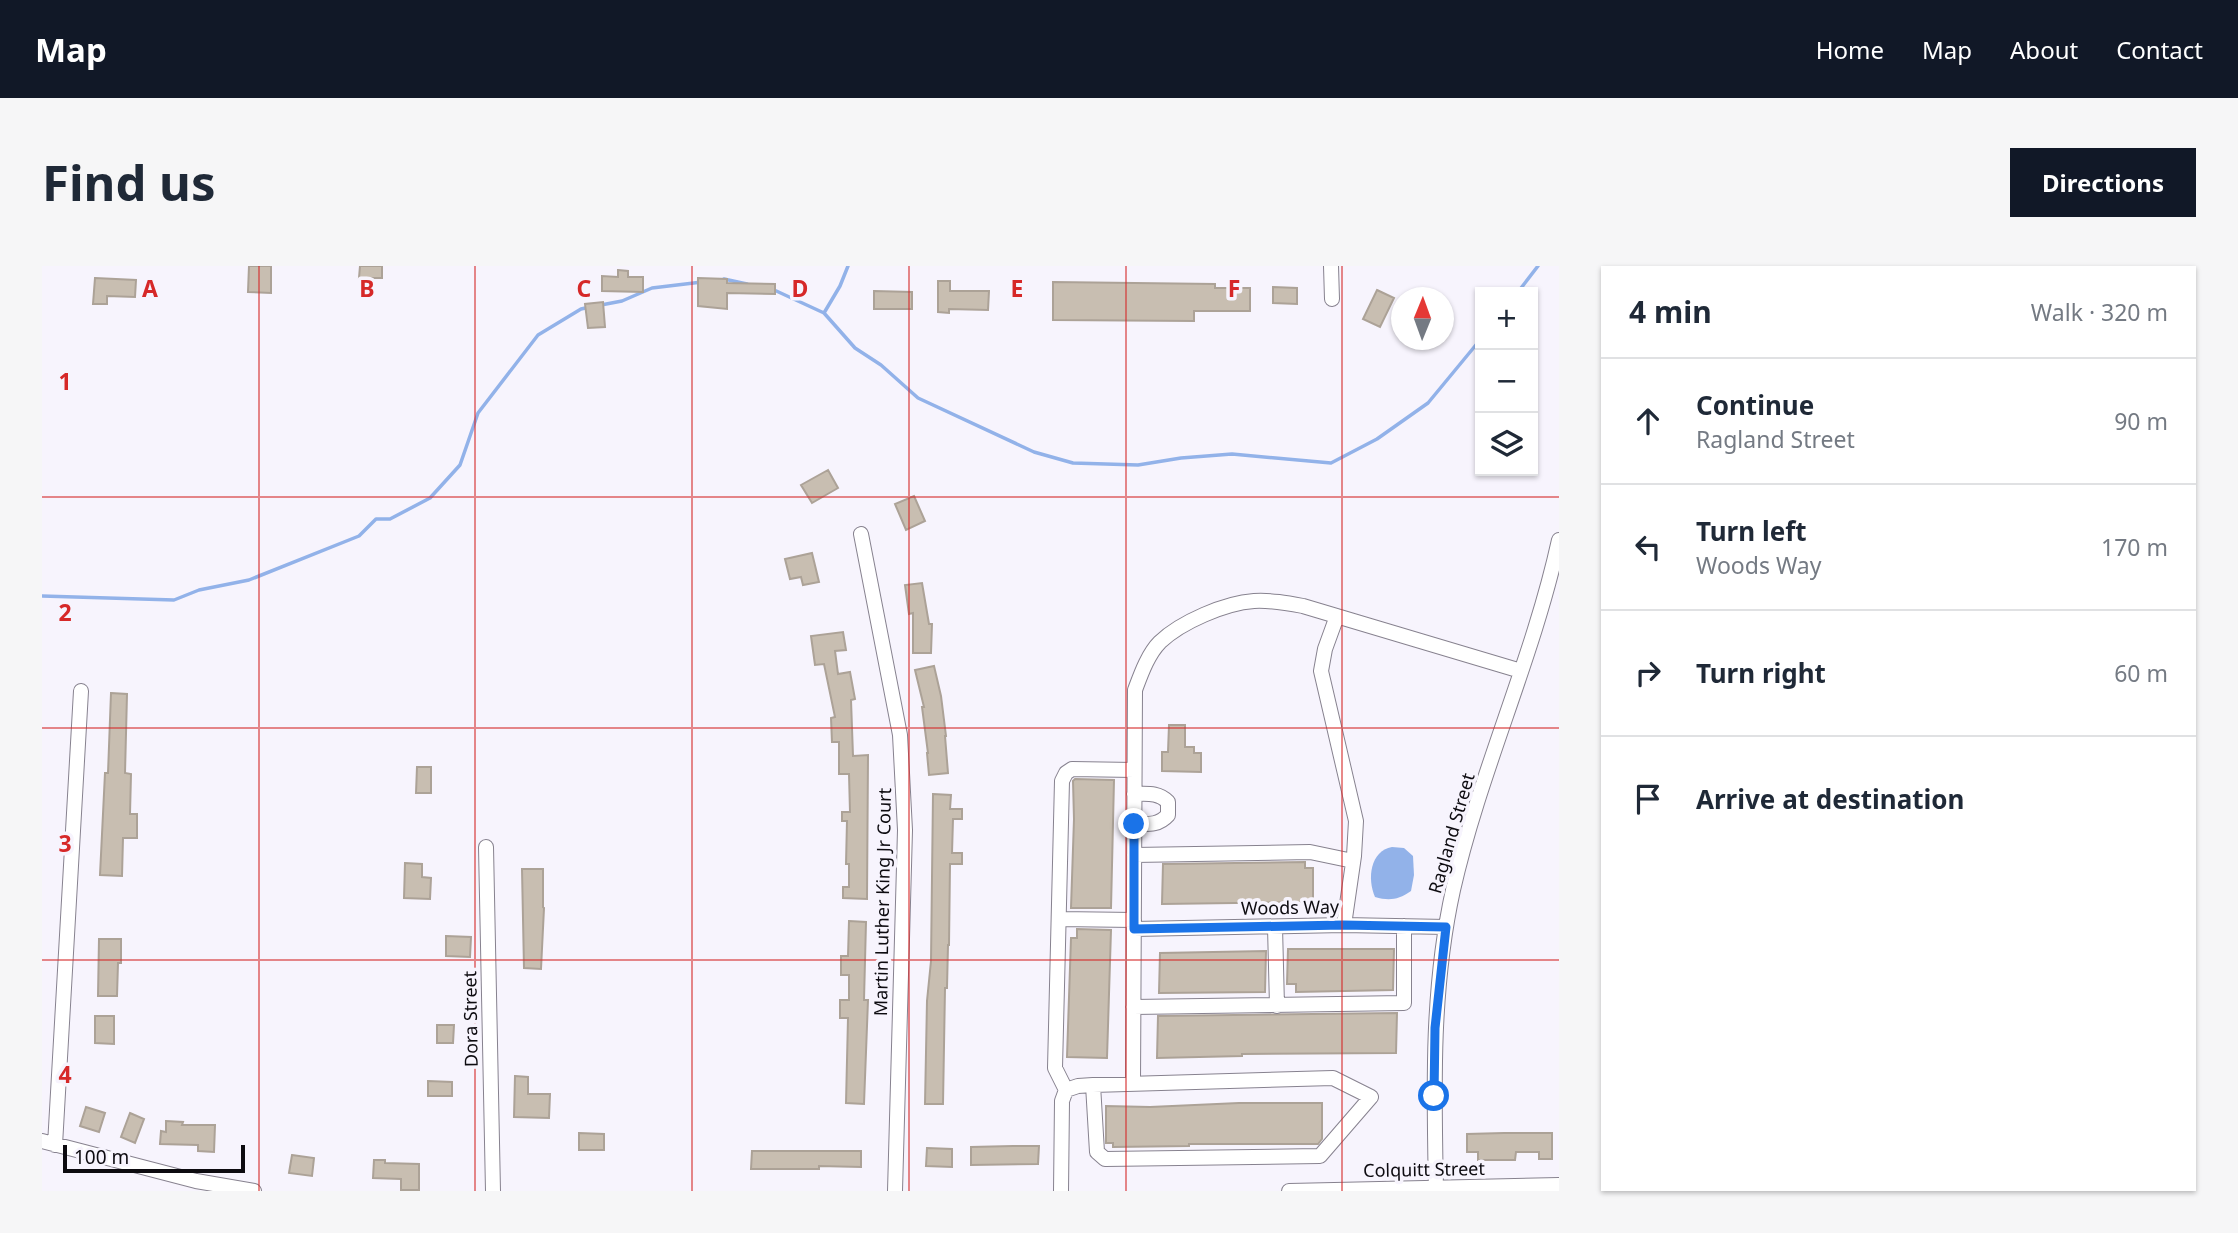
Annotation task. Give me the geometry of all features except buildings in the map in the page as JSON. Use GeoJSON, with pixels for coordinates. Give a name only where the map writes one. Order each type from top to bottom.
{"type":"FeatureCollection","features":[{"type":"Feature","properties":{"kind":"street"},"geometry":{"type":"LineString","coordinates":[[1331,266],[1332,299]]}},
{"type":"Feature","properties":{"kind":"street","name":"Martin Luther King Jr Court"},"geometry":{"type":"LineString","coordinates":[[861,534],[900,734],[905,830],[895,1191]]}},
{"type":"Feature","properties":{"kind":"street","name":"Ragland Street"},"geometry":{"type":"LineString","coordinates":[[1436,1190],[1435,1028],[1446,927],[1462,855],[1553,568],[1559,540]]}},
{"type":"Feature","properties":{"kind":"street"},"geometry":{"type":"LineString","coordinates":[[1133,1084],[1135,690],[1143,669],[1159,643],[1182,626],[1217,610],[1252,601],[1277,601],[1337,616],[1521,671]]}},
{"type":"Feature","properties":{"kind":"street"},"geometry":{"type":"LineString","coordinates":[[1337,616],[1325,649],[1321,671],[1356,821],[1343,925]]}},
{"type":"Feature","properties":{"kind":"street"},"geometry":{"type":"LineString","coordinates":[[81,691],[49,1143],[196,1181],[254,1191]]}},
{"type":"Feature","properties":{"kind":"street"},"geometry":{"type":"LineString","coordinates":[[1061,1191],[1062,1101],[1066,1090],[1055,1068],[1062,781],[1072,769],[1134,770]]}},
{"type":"Feature","properties":{"kind":"street"},"geometry":{"type":"LineString","coordinates":[[1134,794],[1154,794],[1162,796],[1168,802],[1168,815],[1162,821],[1154,824],[1134,824]]}},
{"type":"Feature","properties":{"kind":"street","name":"Dora Street"},"geometry":{"type":"LineString","coordinates":[[486,847],[492,1191]]}},
{"type":"Feature","properties":{"kind":"street"},"geometry":{"type":"LineString","coordinates":[[1134,855],[1310,852],[1353,861]]}},
{"type":"Feature","properties":{"kind":"street","name":"Woods Way"},"geometry":{"type":"LineString","coordinates":[[1059,919],[1134,925],[1446,927]]}},
{"type":"Feature","properties":{"kind":"street"},"geometry":{"type":"LineString","coordinates":[[1133,1007],[1404,1003],[1404,926]]}},
{"type":"Feature","properties":{"kind":"street"},"geometry":{"type":"LineString","coordinates":[[1275,927],[1277,1006]]}},
{"type":"Feature","properties":{"kind":"street"},"geometry":{"type":"LineString","coordinates":[[1066,1090],[1093,1085],[1333,1078],[1370,1097],[1320,1156],[1105,1159],[1097,1152],[1093,1085]]}},
{"type":"Feature","properties":{"kind":"street","name":"Colquitt Street"},"geometry":{"type":"LineString","coordinates":[[1289,1191],[1436,1190],[1559,1185]]}},
{"type":"Feature","properties":{"kind":"water"},"geometry":{"type":"Polygon","coordinates":[[[1392,847],[1404,848],[1413,856],[1411,891],[1393,899],[1375,897],[1371,882],[1372,867],[1379,854],[1392,847]]]}},
{"type":"Feature","properties":{"kind":"waterway"},"geometry":{"type":"LineString","coordinates":[[824,313],[848,266]]}},
{"type":"Feature","properties":{"kind":"waterway"},"geometry":{"type":"LineString","coordinates":[[1522,287],[1538,266]]}},
{"type":"Feature","properties":{"kind":"waterway"},"geometry":{"type":"LineString","coordinates":[[724,279],[747,284]]}},
{"type":"Feature","properties":{"kind":"waterway"},"geometry":{"type":"LineString","coordinates":[[601,305],[622,301],[652,288],[702,282]]}},
{"type":"Feature","properties":{"kind":"waterway"},"geometry":{"type":"LineString","coordinates":[[772,289],[824,313],[855,348],[881,365],[918,398],[1034,452],[1073,463],[1138,465],[1232,454],[1331,463],[1377,439],[1428,403],[1475,346]]}},
{"type":"Feature","properties":{"kind":"waterway"},"geometry":{"type":"LineString","coordinates":[[42,596],[174,600],[199,590],[249,580],[359,536],[376,519],[390,519],[430,498],[460,465],[478,413],[538,335],[581,309],[590,307]]}},
{"type":"Feature","properties":{"kind":"route"},"geometry":{"type":"LineString","coordinates":[[1134,824],[1134,929],[1343,925],[1446,927],[1437,994],[1434,1096]]}}]}
